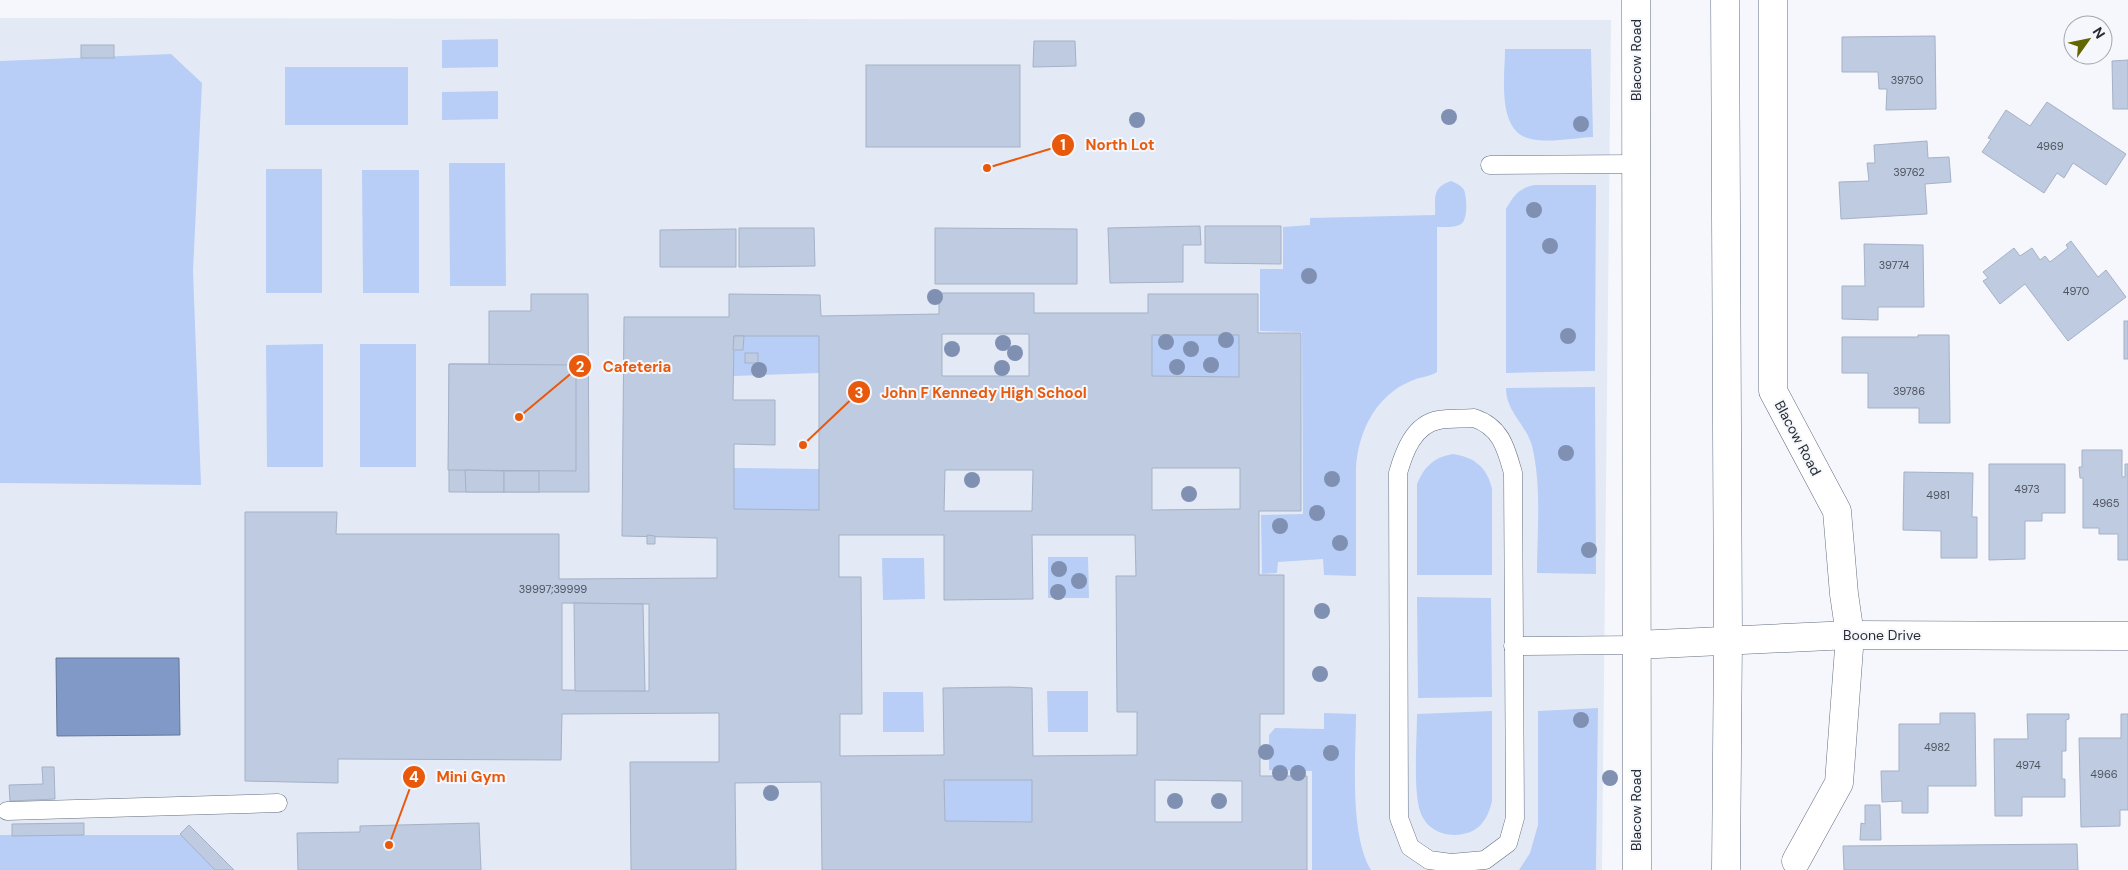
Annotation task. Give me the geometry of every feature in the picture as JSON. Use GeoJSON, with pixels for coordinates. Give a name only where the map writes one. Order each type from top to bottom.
{"type":"FeatureCollection","features":[{"type":"Feature","properties":{"kind":"main road","name":"Blacow Road"},"geometry":{"type":"LineString","coordinates":[[1636,0],[1636,870]]}},
{"type":"Feature","properties":{"kind":"main road"},"geometry":{"type":"LineString","coordinates":[[1725,0],[1728,639],[1726,870]]}},
{"type":"Feature","properties":{"kind":"main road","name":"Blacow Road"},"geometry":{"type":"LineString","coordinates":[[1773,0],[1773,391],[1836,511],[1850,635],[1838,783],[1799,865]]}},
{"type":"Feature","properties":{"kind":"main road","name":"Boone Drive"},"geometry":{"type":"LineString","coordinates":[[1636,645],[1728,639],[1850,635],[2128,636]]}},
{"type":"Feature","properties":{"kind":"lane"},"geometry":{"type":"LineString","coordinates":[[1490,165],[1636,164]]}},
{"type":"Feature","properties":{"kind":"lane"},"geometry":{"type":"LineString","coordinates":[[1474,418],[1486,422],[1506,444],[1513,473],[1514,646],[1515,818],[1508,843],[1485,865],[1429,860],[1410,847],[1399,818],[1398,473],[1404,451],[1420,428],[1437,420],[1474,418]]}},
{"type":"Feature","properties":{"kind":"lane"},"geometry":{"type":"LineString","coordinates":[[1514,646],[1636,645]]}},
{"type":"Feature","properties":{"kind":"lane"},"geometry":{"type":"LineString","coordinates":[[7,811],[278,803]]}},
{"type":"Feature","properties":{"kind":"shaded area"},"geometry":{"type":"Polygon","coordinates":[[[0,18],[1611,20],[1602,870],[0,870],[0,18]]]}},
{"type":"Feature","properties":{"kind":"shaded area"},"geometry":{"type":"Polygon","coordinates":[[[498,39],[498,67],[442,68],[442,40],[498,39]]]}},
{"type":"Feature","properties":{"kind":"shaded area"},"geometry":{"type":"Polygon","coordinates":[[[1505,49],[1591,49],[1593,137],[1546,141],[1531,139],[1520,134],[1512,126],[1507,115],[1505,101],[1505,49]]]}},
{"type":"Feature","properties":{"kind":"shaded area"},"geometry":{"type":"Polygon","coordinates":[[[171,54],[202,83],[193,271],[201,485],[0,483],[0,61],[171,54]]]}},
{"type":"Feature","properties":{"kind":"shaded area"},"geometry":{"type":"Polygon","coordinates":[[[285,67],[408,67],[408,125],[285,125],[285,67]]]}},
{"type":"Feature","properties":{"kind":"shaded area"},"geometry":{"type":"Polygon","coordinates":[[[498,91],[498,119],[442,120],[442,92],[498,91]]]}},
{"type":"Feature","properties":{"kind":"shaded area"},"geometry":{"type":"Polygon","coordinates":[[[449,163],[505,163],[506,286],[450,286],[449,163]]]}},
{"type":"Feature","properties":{"kind":"shaded area"},"geometry":{"type":"Polygon","coordinates":[[[266,169],[322,169],[322,293],[266,293],[266,169]]]}},
{"type":"Feature","properties":{"kind":"shaded area"},"geometry":{"type":"Polygon","coordinates":[[[362,170],[419,170],[419,293],[363,293],[362,170]]]}},
{"type":"Feature","properties":{"kind":"shaded area"},"geometry":{"type":"Polygon","coordinates":[[[1451,181],[1460,185],[1464,190],[1466,208],[1465,218],[1461,224],[1453,227],[1437,227],[1437,372],[1411,381],[1388,395],[1371,416],[1365,428],[1356,468],[1356,576],[1324,575],[1323,559],[1278,562],[1277,573],[1262,574],[1261,515],[1303,514],[1302,332],[1260,331],[1260,269],[1283,269],[1283,227],[1310,225],[1310,218],[1435,215],[1437,190],[1451,181]]]}},
{"type":"Feature","properties":{"kind":"shaded area"},"geometry":{"type":"Polygon","coordinates":[[[1534,185],[1596,185],[1595,371],[1506,373],[1506,209],[1517,193],[1524,188],[1534,185]]]}},
{"type":"Feature","properties":{"kind":"shaded area"},"geometry":{"type":"Polygon","coordinates":[[[1152,335],[1239,335],[1239,377],[1152,376],[1152,335]]]}},
{"type":"Feature","properties":{"kind":"shaded area"},"geometry":{"type":"Polygon","coordinates":[[[734,336],[819,336],[819,373],[733,376],[734,336]]]}},
{"type":"Feature","properties":{"kind":"shaded area"},"geometry":{"type":"Polygon","coordinates":[[[323,344],[323,467],[267,467],[266,345],[323,344]]]}},
{"type":"Feature","properties":{"kind":"shaded area"},"geometry":{"type":"Polygon","coordinates":[[[360,344],[416,344],[416,467],[360,467],[360,344]]]}},
{"type":"Feature","properties":{"kind":"shaded area"},"geometry":{"type":"Polygon","coordinates":[[[1595,387],[1596,574],[1537,573],[1538,493],[1535,462],[1529,438],[1509,404],[1506,388],[1595,387]]]}},
{"type":"Feature","properties":{"kind":"shaded area"},"geometry":{"type":"Polygon","coordinates":[[[1446,455],[1460,455],[1478,464],[1490,481],[1492,489],[1492,575],[1417,575],[1417,484],[1430,464],[1446,455]]]}},
{"type":"Feature","properties":{"kind":"shaded area"},"geometry":{"type":"Polygon","coordinates":[[[734,468],[819,469],[819,510],[734,509],[734,468]]]}},
{"type":"Feature","properties":{"kind":"shaded area"},"geometry":{"type":"Polygon","coordinates":[[[1048,557],[1088,557],[1089,598],[1048,598],[1048,557]]]}},
{"type":"Feature","properties":{"kind":"shaded area"},"geometry":{"type":"Polygon","coordinates":[[[882,558],[924,558],[925,599],[883,600],[882,558]]]}},
{"type":"Feature","properties":{"kind":"shaded area"},"geometry":{"type":"Polygon","coordinates":[[[1417,597],[1491,598],[1492,697],[1418,698],[1417,597]]]}},
{"type":"Feature","properties":{"kind":"shaded area"},"geometry":{"type":"Polygon","coordinates":[[[56,658],[179,658],[180,735],[57,736],[56,658]]]}},
{"type":"Feature","properties":{"kind":"shaded area"},"geometry":{"type":"Polygon","coordinates":[[[1047,691],[1088,691],[1088,732],[1048,732],[1047,691]]]}},
{"type":"Feature","properties":{"kind":"shaded area"},"geometry":{"type":"Polygon","coordinates":[[[883,692],[923,692],[924,732],[883,732],[883,692]]]}},
{"type":"Feature","properties":{"kind":"shaded area"},"geometry":{"type":"Polygon","coordinates":[[[1598,708],[1596,870],[1519,870],[1530,853],[1538,825],[1538,711],[1598,708]]]}},
{"type":"Feature","properties":{"kind":"shaded area"},"geometry":{"type":"Polygon","coordinates":[[[1492,711],[1492,801],[1489,811],[1481,825],[1472,831],[1460,835],[1439,832],[1427,824],[1420,811],[1418,802],[1416,777],[1417,714],[1492,711]]]}},
{"type":"Feature","properties":{"kind":"shaded area"},"geometry":{"type":"Polygon","coordinates":[[[1324,713],[1356,714],[1355,795],[1357,816],[1359,836],[1364,855],[1371,870],[1312,870],[1312,771],[1269,770],[1269,735],[1275,728],[1324,729],[1324,713]]]}},
{"type":"Feature","properties":{"kind":"shaded area"},"geometry":{"type":"Polygon","coordinates":[[[944,780],[1032,780],[1032,822],[945,821],[944,780]]]}},
{"type":"Feature","properties":{"kind":"shaded area"},"geometry":{"type":"Polygon","coordinates":[[[0,835],[183,835],[216,870],[0,870],[0,835]]]}},
{"type":"Feature","properties":{"kind":"building"},"geometry":{"type":"Polygon","coordinates":[[[1935,36],[1936,109],[1886,110],[1887,89],[1879,89],[1878,72],[1842,72],[1842,37],[1935,36]]]}},
{"type":"Feature","properties":{"kind":"building"},"geometry":{"type":"Polygon","coordinates":[[[1034,41],[1075,41],[1076,66],[1033,67],[1034,41]]]}},
{"type":"Feature","properties":{"kind":"building"},"geometry":{"type":"Polygon","coordinates":[[[81,45],[114,45],[114,58],[81,58],[81,45]]]}},
{"type":"Feature","properties":{"kind":"building"},"geometry":{"type":"Polygon","coordinates":[[[2128,60],[2128,109],[2113,109],[2113,61],[2128,60]]]}},
{"type":"Feature","properties":{"kind":"building"},"geometry":{"type":"Polygon","coordinates":[[[866,65],[1020,65],[1020,147],[866,147],[866,65]]]}},
{"type":"Feature","properties":{"kind":"building"},"geometry":{"type":"Polygon","coordinates":[[[2047,102],[2126,154],[2106,185],[2073,163],[2064,178],[2057,173],[2044,193],[1982,152],[1991,139],[1988,138],[2006,110],[2030,126],[2047,102]]]}},
{"type":"Feature","properties":{"kind":"building"},"geometry":{"type":"Polygon","coordinates":[[[1927,141],[1928,158],[1949,157],[1951,182],[1925,184],[1927,214],[1841,219],[1839,182],[1869,181],[1867,163],[1875,163],[1874,145],[1927,141]]]}},
{"type":"Feature","properties":{"kind":"building"},"geometry":{"type":"Polygon","coordinates":[[[1200,226],[1201,245],[1183,245],[1183,282],[1110,283],[1108,228],[1200,226]]]}},
{"type":"Feature","properties":{"kind":"building"},"geometry":{"type":"Polygon","coordinates":[[[1205,226],[1281,226],[1281,264],[1205,263],[1205,226]]]}},
{"type":"Feature","properties":{"kind":"building"},"geometry":{"type":"Polygon","coordinates":[[[739,228],[814,228],[815,266],[739,267],[739,228]]]}},
{"type":"Feature","properties":{"kind":"building"},"geometry":{"type":"Polygon","coordinates":[[[935,228],[1077,229],[1077,284],[935,284],[935,228]]]}},
{"type":"Feature","properties":{"kind":"building"},"geometry":{"type":"Polygon","coordinates":[[[736,229],[736,267],[660,267],[660,230],[736,229]]]}},
{"type":"Feature","properties":{"kind":"building"},"geometry":{"type":"Polygon","coordinates":[[[2071,241],[2098,277],[2106,270],[2126,297],[2068,341],[2025,284],[2000,304],[1983,281],[1988,278],[1983,272],[2014,248],[2020,256],[2032,248],[2040,260],[2045,256],[2050,262],[2068,248],[2066,245],[2071,241]]]}},
{"type":"Feature","properties":{"kind":"building"},"geometry":{"type":"Polygon","coordinates":[[[1864,244],[1923,245],[1924,307],[1878,307],[1878,320],[1842,319],[1842,286],[1865,286],[1864,244]]]}},
{"type":"Feature","properties":{"kind":"building"},"geometry":{"type":"Polygon","coordinates":[[[1034,293],[1034,313],[1148,313],[1148,294],[1258,294],[1258,333],[1301,333],[1301,511],[1259,511],[1259,575],[1284,575],[1284,714],[1260,714],[1260,776],[1307,776],[1307,870],[822,870],[821,782],[735,783],[736,870],[631,870],[630,762],[719,762],[719,713],[562,714],[561,760],[338,759],[338,783],[245,781],[245,512],[337,512],[336,534],[559,534],[559,579],[717,578],[717,538],[622,536],[624,317],[729,317],[729,294],[820,295],[821,316],[939,314],[939,294],[1034,293]],[[942,334],[942,376],[1029,376],[1029,334],[942,334]],[[1152,335],[1152,376],[1239,377],[1239,335],[1152,335]],[[734,336],[733,400],[775,400],[775,445],[734,444],[734,509],[819,510],[819,336],[734,336]],[[1152,468],[1152,510],[1240,509],[1240,468],[1152,468]],[[945,470],[944,511],[1032,511],[1033,470],[945,470]],[[839,535],[839,577],[861,577],[862,714],[840,714],[840,756],[944,755],[943,688],[1010,687],[1032,688],[1033,756],[1137,755],[1137,712],[1117,712],[1116,576],[1136,576],[1135,535],[1032,535],[1033,599],[944,600],[944,535],[839,535]],[[562,603],[562,690],[649,691],[649,604],[562,603]],[[944,780],[945,821],[1032,822],[1032,780],[944,780]],[[1155,780],[1155,822],[1242,822],[1242,781],[1155,780]]]}},
{"type":"Feature","properties":{"kind":"building"},"geometry":{"type":"Polygon","coordinates":[[[531,294],[588,294],[589,492],[449,492],[449,364],[489,364],[489,311],[531,311],[531,294]]]}},
{"type":"Feature","properties":{"kind":"building"},"geometry":{"type":"Polygon","coordinates":[[[2124,321],[2128,321],[2128,359],[2124,359],[2124,321]]]}},
{"type":"Feature","properties":{"kind":"building"},"geometry":{"type":"Polygon","coordinates":[[[1918,335],[1949,335],[1950,423],[1919,423],[1919,408],[1868,408],[1868,373],[1842,373],[1842,337],[1918,337],[1918,335]]]}},
{"type":"Feature","properties":{"kind":"building"},"geometry":{"type":"Polygon","coordinates":[[[734,336],[744,336],[743,350],[733,350],[734,336]]]}},
{"type":"Feature","properties":{"kind":"building"},"geometry":{"type":"Polygon","coordinates":[[[745,353],[758,353],[758,363],[745,363],[745,353]]]}},
{"type":"Feature","properties":{"kind":"building"},"geometry":{"type":"Polygon","coordinates":[[[449,364],[576,365],[576,471],[448,470],[449,364]]]}},
{"type":"Feature","properties":{"kind":"building"},"geometry":{"type":"Polygon","coordinates":[[[2082,450],[2122,450],[2122,477],[2125,477],[2125,464],[2128,464],[2128,560],[2118,560],[2118,534],[2099,534],[2099,528],[2083,528],[2083,478],[2080,478],[2079,467],[2082,467],[2082,450]]]}},
{"type":"Feature","properties":{"kind":"building"},"geometry":{"type":"Polygon","coordinates":[[[1989,464],[2065,464],[2065,513],[2042,513],[2042,521],[2025,521],[2025,559],[1989,560],[1989,464]]]}},
{"type":"Feature","properties":{"kind":"building"},"geometry":{"type":"Polygon","coordinates":[[[465,470],[504,471],[504,492],[466,492],[465,470]]]}},
{"type":"Feature","properties":{"kind":"building"},"geometry":{"type":"Polygon","coordinates":[[[504,471],[539,471],[539,492],[504,492],[504,471]]]}},
{"type":"Feature","properties":{"kind":"building"},"geometry":{"type":"Polygon","coordinates":[[[1904,472],[1973,473],[1972,517],[1977,517],[1977,558],[1941,558],[1941,531],[1903,530],[1904,472]]]}},
{"type":"Feature","properties":{"kind":"building"},"geometry":{"type":"Polygon","coordinates":[[[647,535],[655,536],[655,544],[647,544],[647,535]]]}},
{"type":"Feature","properties":{"kind":"building"},"geometry":{"type":"Polygon","coordinates":[[[574,603],[643,604],[645,691],[575,691],[574,603]]]}},
{"type":"Feature","properties":{"kind":"building"},"geometry":{"type":"Polygon","coordinates":[[[1940,713],[1975,713],[1976,786],[1928,786],[1928,813],[1902,813],[1902,801],[1882,802],[1881,771],[1899,771],[1899,724],[1940,724],[1940,713]]]}},
{"type":"Feature","properties":{"kind":"building"},"geometry":{"type":"Polygon","coordinates":[[[2027,714],[2069,714],[2069,719],[2066,720],[2066,751],[2062,751],[2062,779],[2065,779],[2065,797],[2022,797],[2022,816],[1995,816],[1994,739],[2028,739],[2027,714]]]}},
{"type":"Feature","properties":{"kind":"building"},"geometry":{"type":"Polygon","coordinates":[[[2121,714],[2128,714],[2128,810],[2120,810],[2120,826],[2081,827],[2079,738],[2121,738],[2121,714]]]}},
{"type":"Feature","properties":{"kind":"building"},"geometry":{"type":"Polygon","coordinates":[[[42,767],[54,767],[55,799],[10,801],[9,785],[43,784],[42,767]]]}},
{"type":"Feature","properties":{"kind":"building"},"geometry":{"type":"Polygon","coordinates":[[[1865,805],[1880,805],[1881,840],[1860,840],[1861,823],[1865,824],[1865,805]]]}},
{"type":"Feature","properties":{"kind":"building"},"geometry":{"type":"Polygon","coordinates":[[[84,823],[84,835],[12,836],[12,824],[84,823]]]}},
{"type":"Feature","properties":{"kind":"building"},"geometry":{"type":"Polygon","coordinates":[[[479,823],[481,870],[298,870],[297,833],[360,832],[360,826],[479,823]]]}},
{"type":"Feature","properties":{"kind":"building"},"geometry":{"type":"Polygon","coordinates":[[[189,825],[234,870],[215,870],[180,834],[189,825]]]}},
{"type":"Feature","properties":{"kind":"building"},"geometry":{"type":"Polygon","coordinates":[[[2077,844],[2078,870],[1844,870],[1843,846],[2077,844]]]}},
{"type":"Feature","properties":{"kind":"place","name":"North Lot"},"geometry":{"type":"Point","coordinates":[987,168]}},
{"type":"Feature","properties":{"kind":"place","name":"Cafeteria"},"geometry":{"type":"Point","coordinates":[519,417]}},
{"type":"Feature","properties":{"kind":"place","name":"John F Kennedy High School"},"geometry":{"type":"Point","coordinates":[803,445]}},
{"type":"Feature","properties":{"kind":"place","name":"Mini Gym"},"geometry":{"type":"Point","coordinates":[389,845]}}]}
